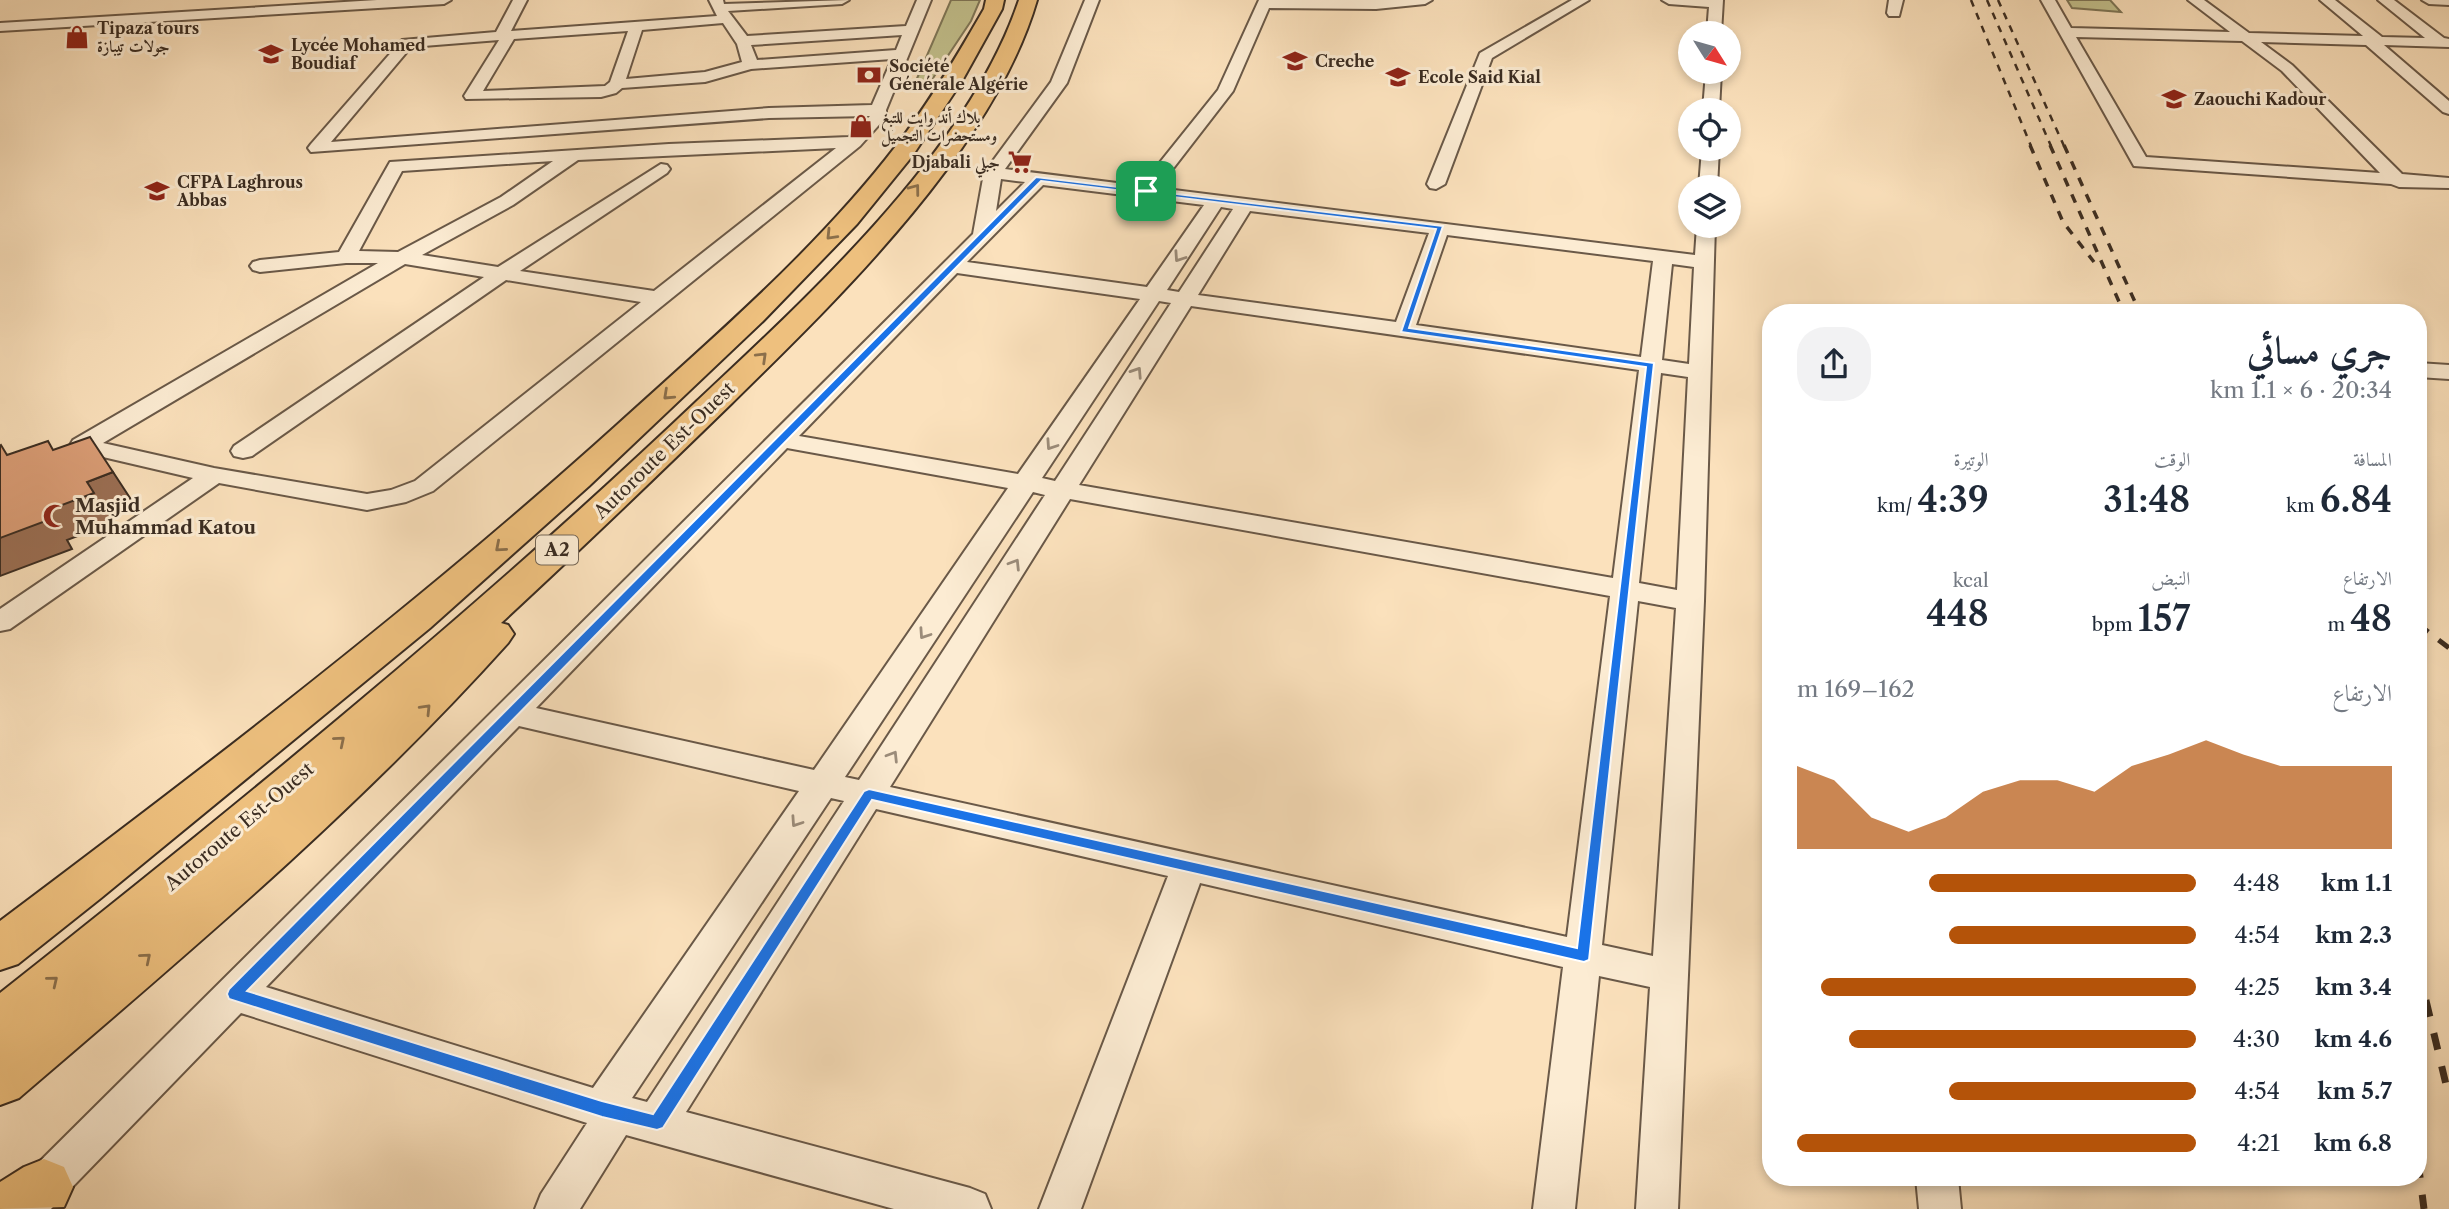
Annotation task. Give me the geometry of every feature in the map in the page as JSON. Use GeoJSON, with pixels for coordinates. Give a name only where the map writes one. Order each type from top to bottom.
{"type":"FeatureCollection","features":[{"type":"Feature","properties":{"kind":"highway","name":"Autoroute Est-Ouest"},"geometry":{"type":"LineString","coordinates":[[0,949],[235,768],[443,597],[598,461],[771,298],[848,217],[903,153],[958,72],[995,0]]}},
{"type":"Feature","properties":{"kind":"highway","name":"Autoroute Est-Ouest"},"geometry":{"type":"LineString","coordinates":[[0,1024],[146,905],[402,688],[607,506],[796,324],[900,210],[955,136],[1012,46],[1028,0]]}},
{"type":"Feature","properties":{"kind":"highway"},"geometry":{"type":"LineString","coordinates":[[0,1080],[272,853],[352,782],[447,687],[607,506]]}},
{"type":"Feature","properties":{"kind":"highway"},"geometry":{"type":"LineString","coordinates":[[0,915],[235,768]]}},
{"type":"Feature","properties":{"kind":"street"},"geometry":{"type":"LineString","coordinates":[[1,27],[444,0]]}},
{"type":"Feature","properties":{"kind":"street"},"geometry":{"type":"LineString","coordinates":[[520,0],[505,36],[472,96],[601,92],[618,84],[705,77],[750,65],[899,54]]}},
{"type":"Feature","properties":{"kind":"street"},"geometry":{"type":"LineString","coordinates":[[842,0],[720,9],[636,27],[407,43],[317,148],[769,113],[878,110]]}},
{"type":"Feature","properties":{"kind":"street"},"geometry":{"type":"LineString","coordinates":[[572,156],[508,201],[402,258],[82,445],[214,475],[367,502],[397,497],[424,486],[854,142],[878,117],[878,110],[899,54],[924,0]]}},
{"type":"Feature","properties":{"kind":"street"},"geometry":{"type":"LineString","coordinates":[[982,236],[993,173],[1059,83],[1092,0]]}},
{"type":"Feature","properties":{"kind":"street"},"geometry":{"type":"LineString","coordinates":[[1146,191],[1225,91],[1263,8],[1376,5],[1425,0]]}},
{"type":"Feature","properties":{"kind":"street"},"geometry":{"type":"LineString","coordinates":[[1436,184],[1485,56],[1582,0]]}},
{"type":"Feature","properties":{"kind":"street"},"geometry":{"type":"LineString","coordinates":[[1669,0],[1716,2],[1715,21]]}},
{"type":"Feature","properties":{"kind":"street"},"geometry":{"type":"LineString","coordinates":[[2048,0],[2140,162],[2399,182],[2449,183]]}},
{"type":"Feature","properties":{"kind":"street"},"geometry":{"type":"LineString","coordinates":[[2195,0],[2287,68],[2399,182]]}},
{"type":"Feature","properties":{"kind":"street"},"geometry":{"type":"LineString","coordinates":[[2327,0],[2449,109]]}},
{"type":"Feature","properties":{"kind":"street"},"geometry":{"type":"LineString","coordinates":[[2385,0],[2445,43]]}},
{"type":"Feature","properties":{"kind":"street"},"geometry":{"type":"LineString","coordinates":[[2429,0],[2449,1]]}},
{"type":"Feature","properties":{"kind":"street"},"geometry":{"type":"LineString","coordinates":[[720,9],[741,41],[750,58],[750,65]]}},
{"type":"Feature","properties":{"kind":"street"},"geometry":{"type":"LineString","coordinates":[[618,84],[636,27]]}},
{"type":"Feature","properties":{"kind":"street"},"geometry":{"type":"LineString","coordinates":[[741,41],[911,30]]}},
{"type":"Feature","properties":{"kind":"street"},"geometry":{"type":"LineString","coordinates":[[2067,32],[2445,43]]}},
{"type":"Feature","properties":{"kind":"street"},"geometry":{"type":"LineString","coordinates":[[346,257],[396,166],[854,142]]}},
{"type":"Feature","properties":{"kind":"street"},"geometry":{"type":"LineString","coordinates":[[243,451],[660,169]]}},
{"type":"Feature","properties":{"kind":"street"},"geometry":{"type":"LineString","coordinates":[[993,173],[1705,262]]}},
{"type":"Feature","properties":{"kind":"street"},"geometry":{"type":"LineString","coordinates":[[25,1202],[234,994],[1039,178]]}},
{"type":"Feature","properties":{"kind":"street"},"geometry":{"type":"LineString","coordinates":[[556,1209],[609,1111],[822,784],[1153,295],[1231,202]]}},
{"type":"Feature","properties":{"kind":"street"},"geometry":{"type":"LineString","coordinates":[[657,1122],[1185,299],[1231,202]]}},
{"type":"Feature","properties":{"kind":"street"},"geometry":{"type":"LineString","coordinates":[[1404,330],[1440,228]]}},
{"type":"Feature","properties":{"kind":"street"},"geometry":{"type":"LineString","coordinates":[[1657,1209],[1690,601],[1706,238]]}},
{"type":"Feature","properties":{"kind":"street"},"geometry":{"type":"LineString","coordinates":[[260,265],[346,257],[402,258],[657,298]]}},
{"type":"Feature","properties":{"kind":"street"},"geometry":{"type":"LineString","coordinates":[[1554,1209],[1663,257]]}},
{"type":"Feature","properties":{"kind":"street"},"geometry":{"type":"LineString","coordinates":[[952,266],[1701,372]]}},
{"type":"Feature","properties":{"kind":"street"},"geometry":{"type":"LineString","coordinates":[[2427,371],[2449,372]]}},
{"type":"Feature","properties":{"kind":"street"},"geometry":{"type":"LineString","coordinates":[[780,440],[1690,601]]}},
{"type":"Feature","properties":{"kind":"street"},"geometry":{"type":"LineString","coordinates":[[0,622],[214,475]]}},
{"type":"Feature","properties":{"kind":"street"},"geometry":{"type":"LineString","coordinates":[[510,713],[1670,976]]}},
{"type":"Feature","properties":{"kind":"street"},"geometry":{"type":"LineString","coordinates":[[1060,1209],[1188,867]]}},
{"type":"Feature","properties":{"kind":"street"},"geometry":{"type":"LineString","coordinates":[[234,994],[609,1111],[970,1209]]}},
{"type":"Feature","properties":{"kind":"street"},"geometry":{"type":"LineString","coordinates":[[1938,1186],[1940,1209]]}},
{"type":"Feature","properties":{"kind":"shaded area"},"geometry":{"type":"Polygon","coordinates":[[[951,0],[980,0],[971,21],[927,87],[912,90],[951,0]]]}},
{"type":"Feature","properties":{"kind":"shaded area"},"geometry":{"type":"Polygon","coordinates":[[[2067,0],[2110,0],[2121,12],[2072,8],[2067,0]]]}},
{"type":"Feature","properties":{"kind":"building"},"geometry":{"type":"Polygon","coordinates":[[[90,437],[113,472],[87,482],[94,493],[46,511],[51,519],[0,538],[0,446],[7,455],[48,441],[53,450],[90,437]]]}},
{"type":"Feature","properties":{"kind":"railway"},"geometry":{"type":"LineString","coordinates":[[1971,0],[2031,146]]}},
{"type":"Feature","properties":{"kind":"railway"},"geometry":{"type":"LineString","coordinates":[[1987,0],[2051,146]]}},
{"type":"Feature","properties":{"kind":"railway"},"geometry":{"type":"LineString","coordinates":[[1998,0],[2064,146]]}},
{"type":"Feature","properties":{"kind":"railway"},"geometry":{"type":"LineString","coordinates":[[2030,145],[2063,222],[2094,262]]}},
{"type":"Feature","properties":{"kind":"railway"},"geometry":{"type":"LineString","coordinates":[[2050,145],[2120,304]]}},
{"type":"Feature","properties":{"kind":"railway"},"geometry":{"type":"LineString","coordinates":[[2064,145],[2136,304]]}},
{"type":"Feature","properties":{"kind":"railway"},"geometry":{"type":"LineString","coordinates":[[2427,631],[2449,648]]}},
{"type":"Feature","properties":{"kind":"railway"},"geometry":{"type":"LineString","coordinates":[[2427,1005],[2449,1097]]}},
{"type":"Feature","properties":{"kind":"railway"},"geometry":{"type":"LineString","coordinates":[[2421,1186],[2424,1209]]}},
{"type":"Feature","properties":{"kind":"place","name":"Tipaza tours جولات تيبازة"},"geometry":{"type":"Point","coordinates":[77,37]}},
{"type":"Feature","properties":{"kind":"place","name":"Lycée Mohamed Boudiaf"},"geometry":{"type":"Point","coordinates":[271,54]}},
{"type":"Feature","properties":{"kind":"place","name":"Creche"},"geometry":{"type":"Point","coordinates":[1295,61]}},
{"type":"Feature","properties":{"kind":"place","name":"Société Générale Algérie"},"geometry":{"type":"Point","coordinates":[869,75]}},
{"type":"Feature","properties":{"kind":"place","name":"Ecole Said Kial"},"geometry":{"type":"Point","coordinates":[1398,77]}},
{"type":"Feature","properties":{"kind":"place","name":"Zaouchi Kadour"},"geometry":{"type":"Point","coordinates":[2174,99]}},
{"type":"Feature","properties":{"kind":"place","name":"بلاك أند وايت للتبغ ومستحضرات التجميل"},"geometry":{"type":"Point","coordinates":[861,126]}},
{"type":"Feature","properties":{"kind":"place","name":"Djabali جبلي"},"geometry":{"type":"Point","coordinates":[1020,162]}},
{"type":"Feature","properties":{"kind":"place","name":"CFPA Laghrous Abbas"},"geometry":{"type":"Point","coordinates":[157,191]}},
{"type":"Feature","properties":{"kind":"place","name":"Masjid Muhammad Katou"},"geometry":{"type":"Point","coordinates":[55,516]}},
{"type":"Feature","properties":{"kind":"route"},"geometry":{"type":"LineString","coordinates":[[1039,178],[1146,191],[1440,228],[1404,330],[1651,365],[1584,956],[869,794],[657,1122],[602,1109],[234,994],[1039,178]]}}]}
